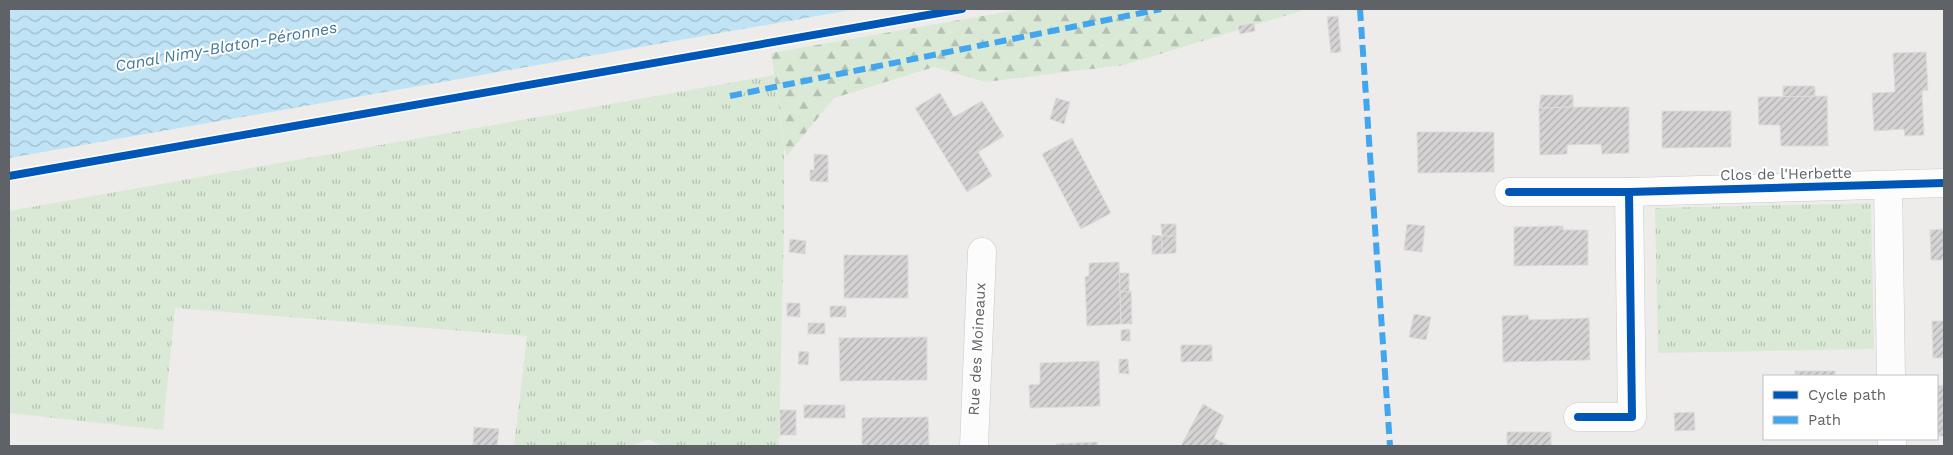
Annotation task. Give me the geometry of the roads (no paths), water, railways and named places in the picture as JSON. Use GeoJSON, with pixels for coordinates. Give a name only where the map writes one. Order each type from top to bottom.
{"type":"FeatureCollection","features":[{"type":"Feature","properties":{"kind":"street","name":"Clos de l'Herbette"},"geometry":{"type":"LineString","coordinates":[[1509,192],[1629,192],[1944,183]]}},
{"type":"Feature","properties":{"kind":"street"},"geometry":{"type":"LineString","coordinates":[[1888,185],[1891,375]]}},
{"type":"Feature","properties":{"kind":"street"},"geometry":{"type":"LineString","coordinates":[[1578,418],[1632,418],[1629,192]]}},
{"type":"Feature","properties":{"kind":"street","name":"Rue des Moineaux"},"geometry":{"type":"LineString","coordinates":[[974,446],[982,252]]}},
{"type":"Feature","properties":{"kind":"water","name":"Canal Nimy-Blaton-Péronnes"},"geometry":{"type":"Polygon","coordinates":[[[9,9],[857,9],[9,158],[9,9]]]}}]}
